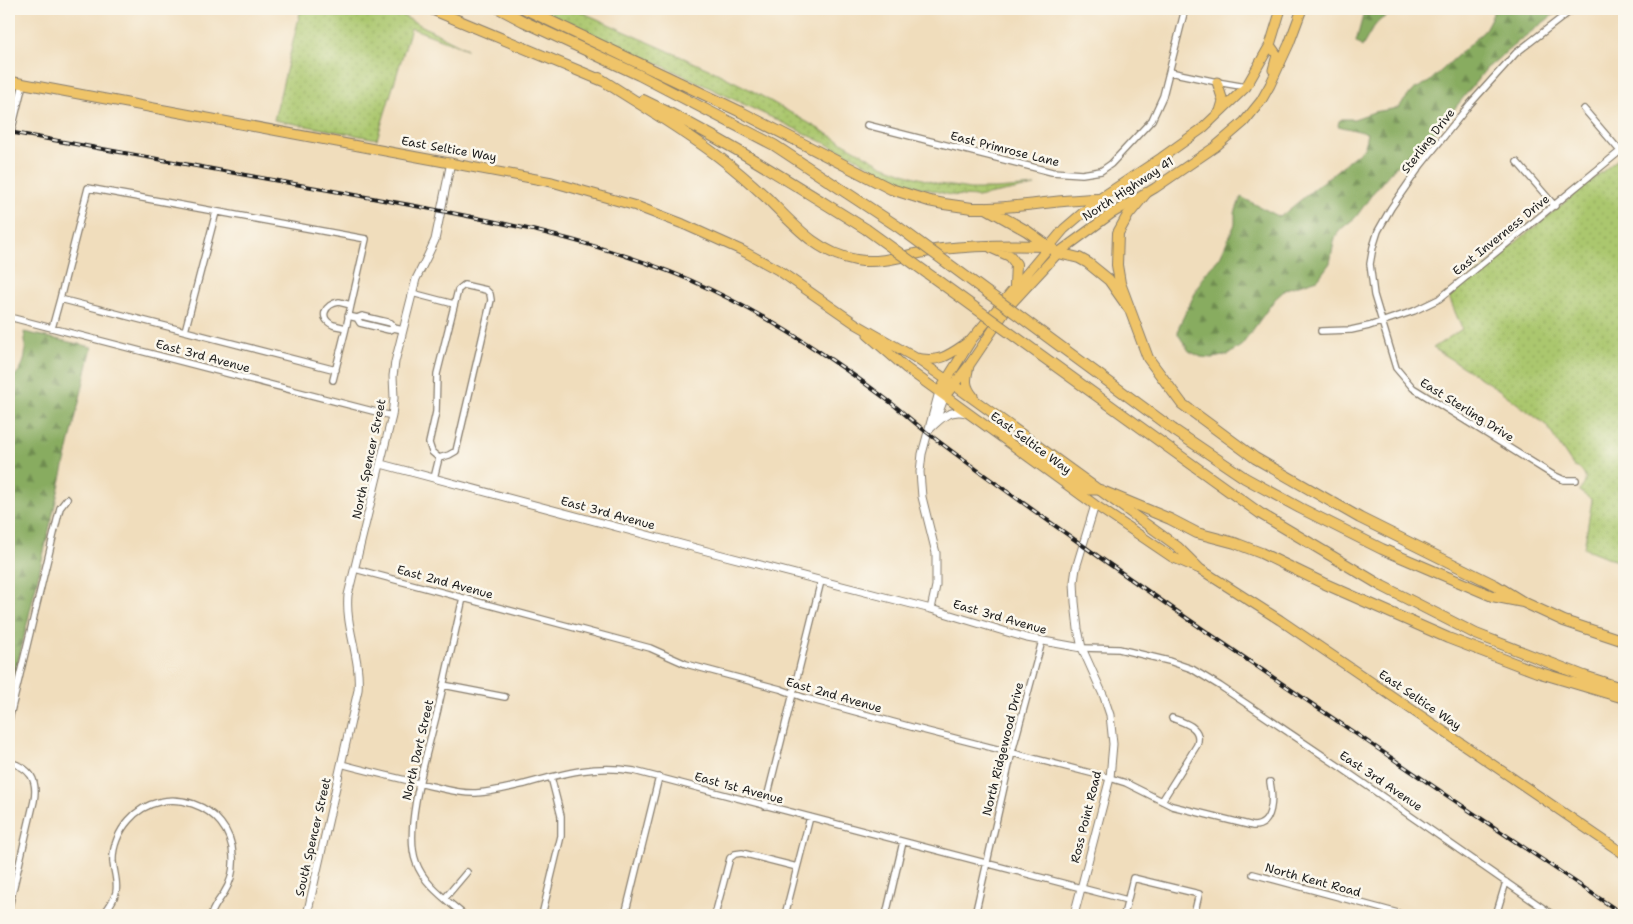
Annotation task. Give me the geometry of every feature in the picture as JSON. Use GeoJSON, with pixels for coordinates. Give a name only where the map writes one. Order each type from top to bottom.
{"type":"FeatureCollection","features":[{"type":"Feature","properties":{"kind":"highway"},"geometry":{"type":"LineString","coordinates":[[431,9],[598,78],[676,116],[745,153],[866,229],[1261,514],[1382,586],[1476,634],[1584,676],[1624,689]]}},
{"type":"Feature","properties":{"kind":"highway"},"geometry":{"type":"LineString","coordinates":[[500,9],[639,75],[774,145],[896,226],[1174,430],[1245,478],[1364,540],[1492,596],[1523,602]]}},
{"type":"Feature","properties":{"kind":"highway"},"geometry":{"type":"LineString","coordinates":[[524,9],[741,112],[891,189],[936,203],[972,208],[1029,205],[1075,199],[1099,199]]}},
{"type":"Feature","properties":{"kind":"highway"},"geometry":{"type":"LineString","coordinates":[[598,78],[666,120],[718,156],[754,187],[807,238],[843,257],[868,261],[942,249],[1010,245],[1049,246]]}},
{"type":"Feature","properties":{"kind":"highway"},"geometry":{"type":"LineString","coordinates":[[1146,193],[1128,215],[1118,233],[1117,265],[1120,283],[1148,358],[1182,404],[1255,458],[1360,518],[1495,585],[1523,602],[1564,621],[1624,641]]}},
{"type":"Feature","properties":{"kind":"highway"},"geometry":{"type":"LineString","coordinates":[[986,208],[1027,230],[1058,253],[1078,258],[1088,263],[1109,280],[1130,310]]}},
{"type":"Feature","properties":{"kind":"highway"},"geometry":{"type":"LineString","coordinates":[[987,246],[1010,256],[1016,264],[1015,285]]}},
{"type":"Feature","properties":{"kind":"highway"},"geometry":{"type":"LineString","coordinates":[[1100,490],[1170,519],[1197,533],[1235,543],[1261,553],[1323,583],[1448,638],[1536,672],[1624,698]]}},
{"type":"Feature","properties":{"kind":"main road","name":"North Highway 41"},"geometry":{"type":"LineString","coordinates":[[950,382],[972,339],[1064,228],[1099,199],[1162,158],[1203,128],[1246,87],[1270,45],[1281,9]]}},
{"type":"Feature","properties":{"kind":"main road","name":"North Highway 41"},"geometry":{"type":"LineString","coordinates":[[950,382],[970,364],[1009,306],[1058,253],[1111,214],[1146,193],[1221,142],[1244,122],[1264,95],[1289,44],[1302,9]]}},
{"type":"Feature","properties":{"kind":"main road"},"geometry":{"type":"LineString","coordinates":[[1264,95],[1262,88],[1274,68],[1277,56],[1270,45]]}},
{"type":"Feature","properties":{"kind":"main road","name":"East Seltice Way"},"geometry":{"type":"LineString","coordinates":[[9,81],[544,180],[636,206],[683,224],[756,258],[786,276],[856,324],[914,357],[1178,547],[1200,569]]}},
{"type":"Feature","properties":{"kind":"main road"},"geometry":{"type":"LineString","coordinates":[[1217,82],[1223,101],[1220,111]]}},
{"type":"Feature","properties":{"kind":"main road","name":"East Seltice Way"},"geometry":{"type":"LineString","coordinates":[[856,324],[906,368],[1095,505],[1172,557],[1200,569],[1310,640],[1624,854]]}},
{"type":"Feature","properties":{"kind":"main road"},"geometry":{"type":"LineString","coordinates":[[914,357],[924,360],[941,358],[951,354],[972,339]]}},
{"type":"Feature","properties":{"kind":"main road"},"geometry":{"type":"LineString","coordinates":[[970,364],[966,376],[967,388],[978,402]]}},
{"type":"Feature","properties":{"kind":"main road"},"geometry":{"type":"LineString","coordinates":[[942,394],[950,382]]}},
{"type":"Feature","properties":{"kind":"main road"},"geometry":{"type":"LineString","coordinates":[[1002,438],[1045,460],[1087,489],[1100,490]]}},
{"type":"Feature","properties":{"kind":"main road","name":"Ross Point Road"},"geometry":{"type":"LineString","coordinates":[[1095,505],[1100,490]]}},
{"type":"Feature","properties":{"kind":"street","name":"East Primrose Lane"},"geometry":{"type":"LineString","coordinates":[[867,125],[1052,172],[1073,174],[1096,173],[1111,164],[1152,120],[1160,105],[1170,72],[1185,9]]}},
{"type":"Feature","properties":{"kind":"street","name":"Sterling Drive"},"geometry":{"type":"LineString","coordinates":[[1382,322],[1372,287],[1370,269],[1374,241],[1382,222],[1431,152],[1479,93],[1523,47],[1573,9]]}},
{"type":"Feature","properties":{"kind":"street"},"geometry":{"type":"LineString","coordinates":[[1170,72],[1246,87]]}},
{"type":"Feature","properties":{"kind":"street"},"geometry":{"type":"LineString","coordinates":[[9,141],[22,84]]}},
{"type":"Feature","properties":{"kind":"street"},"geometry":{"type":"LineString","coordinates":[[1584,109],[1622,150]]}},
{"type":"Feature","properties":{"kind":"street","name":"East Inverness Drive"},"geometry":{"type":"LineString","coordinates":[[1321,331],[1351,330],[1382,322],[1414,312],[1439,298],[1622,150]]}},
{"type":"Feature","properties":{"kind":"street","name":"North Spencer Street"},"geometry":{"type":"LineString","coordinates":[[341,764],[359,680],[358,661],[348,616],[348,596],[392,416],[394,398],[392,376],[417,275],[435,240],[451,162]]}},
{"type":"Feature","properties":{"kind":"street"},"geometry":{"type":"LineString","coordinates":[[1517,162],[1555,206]]}},
{"type":"Feature","properties":{"kind":"street"},"geometry":{"type":"LineString","coordinates":[[52,328],[88,188],[366,239],[333,380]]}},
{"type":"Feature","properties":{"kind":"street"},"geometry":{"type":"LineString","coordinates":[[185,331],[216,212]]}},
{"type":"Feature","properties":{"kind":"street"},"geometry":{"type":"LineString","coordinates":[[464,285],[486,290],[491,297],[456,451],[439,458],[432,452],[429,443],[436,412],[437,374],[458,290],[464,285]]}},
{"type":"Feature","properties":{"kind":"street"},"geometry":{"type":"LineString","coordinates":[[412,293],[454,304]]}},
{"type":"Feature","properties":{"kind":"street"},"geometry":{"type":"LineString","coordinates":[[60,299],[336,370]]}},
{"type":"Feature","properties":{"kind":"street"},"geometry":{"type":"LineString","coordinates":[[346,328],[332,324],[328,320],[325,310],[328,306],[339,302],[351,305]]}},
{"type":"Feature","properties":{"kind":"street"},"geometry":{"type":"LineString","coordinates":[[348,316],[357,318],[362,316],[391,323],[394,328],[403,330]]}},
{"type":"Feature","properties":{"kind":"street","name":"East 3rd Avenue"},"geometry":{"type":"LineString","coordinates":[[9,317],[392,416]]}},
{"type":"Feature","properties":{"kind":"street","name":"East Sterling Drive"},"geometry":{"type":"LineString","coordinates":[[1382,322],[1396,368],[1413,388],[1553,475],[1564,480],[1576,480]]}},
{"type":"Feature","properties":{"kind":"street"},"geometry":{"type":"LineString","coordinates":[[931,609],[936,586],[936,553],[922,498],[920,472],[922,454],[934,409],[942,394]]}},
{"type":"Feature","properties":{"kind":"street"},"geometry":{"type":"LineString","coordinates":[[930,429],[949,414],[958,412],[970,414]]}},
{"type":"Feature","properties":{"kind":"street"},"geometry":{"type":"LineString","coordinates":[[434,478],[439,458]]}},
{"type":"Feature","properties":{"kind":"street","name":"East 3rd Avenue"},"geometry":{"type":"LineString","coordinates":[[381,464],[931,609],[988,627],[1042,641],[1082,648],[1119,649],[1169,661],[1192,669],[1340,766],[1553,915]]}},
{"type":"Feature","properties":{"kind":"street"},"geometry":{"type":"LineString","coordinates":[[9,720],[60,508],[67,499]]}},
{"type":"Feature","properties":{"kind":"street","name":"Ross Point Road"},"geometry":{"type":"LineString","coordinates":[[1074,915],[1110,778],[1113,744],[1110,715],[1082,648],[1076,611],[1074,582],[1076,568],[1095,505]]}},
{"type":"Feature","properties":{"kind":"street","name":"East 2nd Avenue"},"geometry":{"type":"LineString","coordinates":[[354,569],[650,648],[686,664],[780,689],[905,726],[1110,778],[1126,783],[1172,806],[1257,826],[1266,821],[1269,816],[1273,797],[1270,782]]}},
{"type":"Feature","properties":{"kind":"street"},"geometry":{"type":"LineString","coordinates":[[765,806],[821,581]]}},
{"type":"Feature","properties":{"kind":"street","name":"North Dart Street"},"geometry":{"type":"LineString","coordinates":[[463,598],[420,784],[412,830],[412,850],[422,876],[464,915]]}},
{"type":"Feature","properties":{"kind":"street","name":"North Ridgewood Drive"},"geometry":{"type":"LineString","coordinates":[[975,915],[1012,752],[1042,641]]}},
{"type":"Feature","properties":{"kind":"street"},"geometry":{"type":"LineString","coordinates":[[443,685],[505,697]]}},
{"type":"Feature","properties":{"kind":"street"},"geometry":{"type":"LineString","coordinates":[[1162,801],[1199,739],[1194,728],[1172,718]]}},
{"type":"Feature","properties":{"kind":"street"},"geometry":{"type":"LineString","coordinates":[[9,762],[22,767],[30,774],[35,784],[36,792],[9,907]]}},
{"type":"Feature","properties":{"kind":"street","name":"East 1st Avenue"},"geometry":{"type":"LineString","coordinates":[[341,764],[420,784],[458,792],[474,793],[500,790],[577,770],[607,768],[634,771],[1127,900]]}},
{"type":"Feature","properties":{"kind":"street","name":"South Spencer Street"},"geometry":{"type":"LineString","coordinates":[[307,915],[341,764]]}},
{"type":"Feature","properties":{"kind":"street"},"geometry":{"type":"LineString","coordinates":[[542,915],[561,836],[561,816],[551,777]]}},
{"type":"Feature","properties":{"kind":"street"},"geometry":{"type":"LineString","coordinates":[[625,915],[658,777]]}},
{"type":"Feature","properties":{"kind":"street"},"geometry":{"type":"LineString","coordinates":[[103,915],[111,904],[116,891],[113,856],[116,843],[124,826],[135,813],[144,807],[171,800],[188,801],[206,809],[220,822],[229,836],[233,854],[232,872],[228,885],[211,915]]}},
{"type":"Feature","properties":{"kind":"street"},"geometry":{"type":"LineString","coordinates":[[785,915],[810,817]]}},
{"type":"Feature","properties":{"kind":"street"},"geometry":{"type":"LineString","coordinates":[[886,915],[903,842]]}},
{"type":"Feature","properties":{"kind":"street"},"geometry":{"type":"LineString","coordinates":[[716,915],[730,858],[735,854],[742,853],[797,867]]}},
{"type":"Feature","properties":{"kind":"street"},"geometry":{"type":"LineString","coordinates":[[445,898],[467,872]]}},
{"type":"Feature","properties":{"kind":"street","name":"North Kent Road"},"geometry":{"type":"LineString","coordinates":[[1252,874],[1398,914]]}},
{"type":"Feature","properties":{"kind":"street"},"geometry":{"type":"LineString","coordinates":[[1124,915],[1133,878],[1199,894],[1194,915]]}},
{"type":"Feature","properties":{"kind":"street"},"geometry":{"type":"LineString","coordinates":[[1496,915],[1506,882]]}},
{"type":"Feature","properties":{"kind":"green space"},"geometry":{"type":"Polygon","coordinates":[[[301,9],[387,9],[467,49],[411,28],[377,139],[274,120],[301,9]]]}},
{"type":"Feature","properties":{"kind":"green space"},"geometry":{"type":"Polygon","coordinates":[[[526,9],[575,9],[715,72],[751,90],[882,165],[912,176],[939,184],[970,189],[1035,186],[977,197],[950,195],[896,181],[854,157],[689,78],[639,55],[526,9]]]}},
{"type":"Feature","properties":{"kind":"green space"},"geometry":{"type":"Polygon","coordinates":[[[1369,9],[1416,9],[1411,13],[1400,13],[1380,20],[1362,47],[1356,42],[1364,12],[1369,9]]]}},
{"type":"Feature","properties":{"kind":"green space"},"geometry":{"type":"Polygon","coordinates":[[[1493,9],[1561,9],[1486,69],[1417,156],[1402,161],[1389,174],[1356,217],[1341,229],[1335,237],[1330,263],[1318,279],[1286,289],[1275,299],[1242,345],[1228,355],[1213,358],[1201,357],[1189,351],[1178,334],[1179,326],[1204,275],[1220,257],[1235,224],[1235,213],[1241,197],[1280,217],[1364,148],[1367,133],[1338,126],[1339,121],[1398,108],[1413,90],[1429,82],[1484,31],[1493,14],[1493,9]]]}},
{"type":"Feature","properties":{"kind":"green space"},"geometry":{"type":"Polygon","coordinates":[[[1624,154],[1624,564],[1584,548],[1592,500],[1579,491],[1584,484],[1585,477],[1582,471],[1574,467],[1546,425],[1498,389],[1433,348],[1462,329],[1449,297],[1624,154]]]}},
{"type":"Feature","properties":{"kind":"green space"},"geometry":{"type":"Polygon","coordinates":[[[24,332],[92,347],[9,701],[9,381],[15,376],[24,359],[24,332]]]}},
{"type":"Feature","properties":{"kind":"railway"},"geometry":{"type":"LineString","coordinates":[[9,132],[403,204],[528,229],[569,239],[650,264],[716,292],[767,319],[839,365],[892,403],[923,430],[968,463],[1152,594],[1624,915]]}}]}
